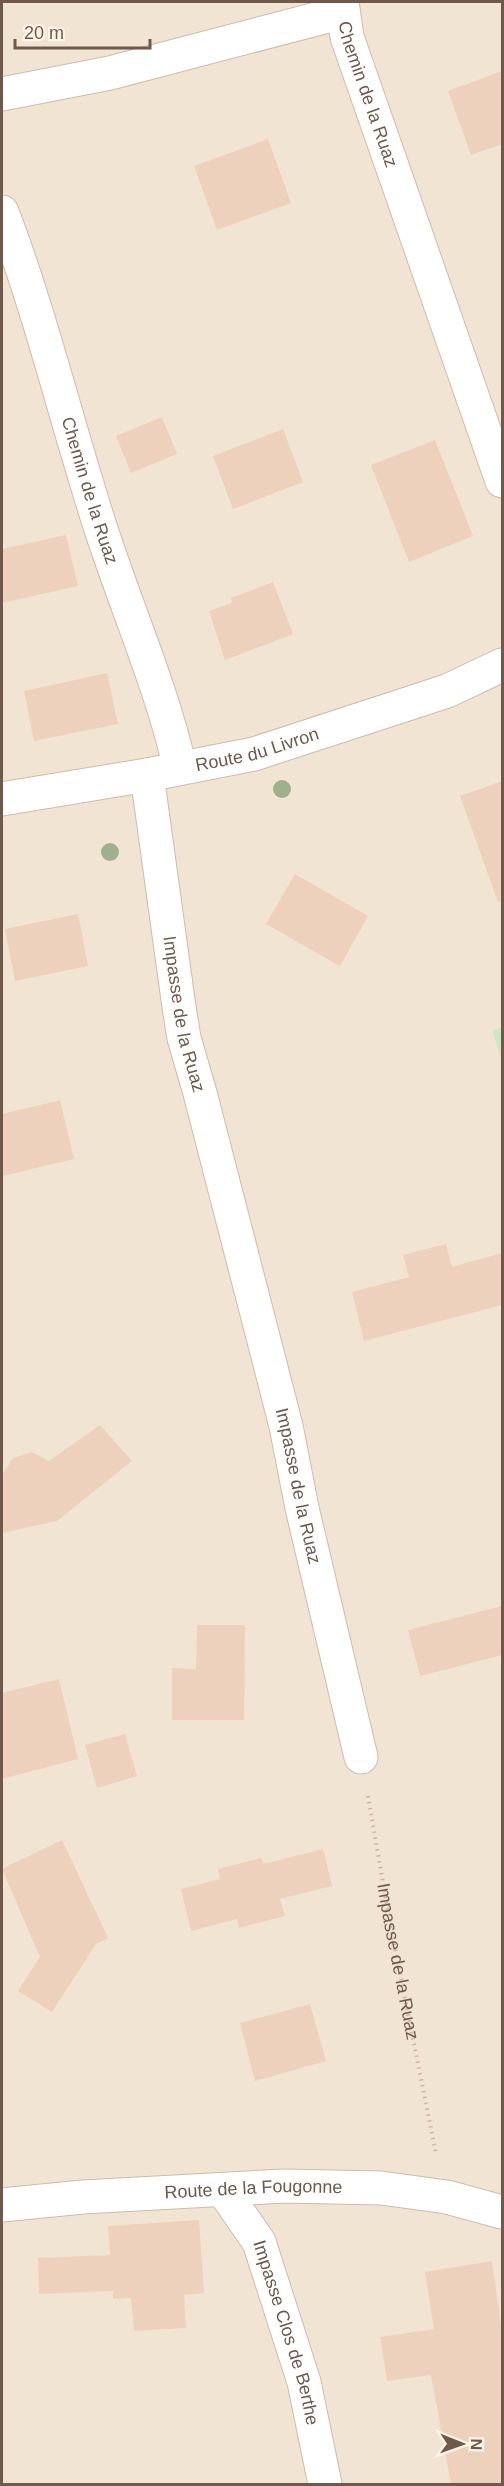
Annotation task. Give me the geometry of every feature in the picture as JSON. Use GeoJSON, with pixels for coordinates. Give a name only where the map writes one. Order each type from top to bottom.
{"type":"FeatureCollection","features":[{"type":"Feature","properties":{"kind":"street","name":"Chemin de la Ruaz"},"geometry":{"type":"LineString","coordinates":[[2,94],[110,73],[342,7],[347,37],[502,482]]}},
{"type":"Feature","properties":{"kind":"street","name":"Chemin de la Ruaz"},"geometry":{"type":"LineString","coordinates":[[2,212],[23,267],[100,526],[164,708],[180,768]]}},
{"type":"Feature","properties":{"kind":"street","name":"Route du Livron"},"geometry":{"type":"LineString","coordinates":[[2,799],[147,775],[254,754],[447,691],[502,665]]}},
{"type":"Feature","properties":{"kind":"street","name":"Impasse de la Ruaz"},"geometry":{"type":"LineString","coordinates":[[147,775],[162,896],[184,1038],[286,1426],[302,1508],[361,1757]]}},
{"type":"Feature","properties":{"kind":"street","name":"Route de la Fougonne"},"geometry":{"type":"LineString","coordinates":[[2,2205],[83,2197],[284,2186],[381,2188],[447,2197],[502,2212]]}},
{"type":"Feature","properties":{"kind":"street","name":"Impasse Clos de Berthe"},"geometry":{"type":"LineString","coordinates":[[223,2190],[259,2242],[304,2382],[325,2484]]}},
{"type":"Feature","properties":{"kind":"path","name":"Impasse de la Ruaz"},"geometry":{"type":"LineString","coordinates":[[361,1757],[390,1923],[438,2166],[447,2197]]}},
{"type":"Feature","properties":{"kind":"shaded area"},"geometry":{"type":"Polygon","coordinates":[[[2,2],[502,2],[502,1027],[492,1031],[502,1061],[502,2484],[2,2484],[2,2]]]}},
{"type":"Feature","properties":{"kind":"green space"},"geometry":{"type":"Polygon","coordinates":[[[502,1027],[502,1061],[492,1031],[502,1027]]]}},
{"type":"Feature","properties":{"kind":"building"},"geometry":{"type":"Polygon","coordinates":[[[502,71],[502,144],[471,155],[448,91],[502,71]]]}},
{"type":"Feature","properties":{"kind":"building"},"geometry":{"type":"Polygon","coordinates":[[[268,139],[291,203],[217,230],[194,166],[268,139]]]}},
{"type":"Feature","properties":{"kind":"building"},"geometry":{"type":"Polygon","coordinates":[[[162,417],[177,454],[131,473],[116,436],[162,417]]]}},
{"type":"Feature","properties":{"kind":"building"},"geometry":{"type":"Polygon","coordinates":[[[283,429],[303,482],[233,509],[213,456],[283,429]]]}},
{"type":"Feature","properties":{"kind":"building"},"geometry":{"type":"Polygon","coordinates":[[[435,440],[473,536],[409,562],[371,465],[435,440]]]}},
{"type":"Feature","properties":{"kind":"building"},"geometry":{"type":"Polygon","coordinates":[[[66,535],[78,586],[2,603],[2,549],[66,535]]]}},
{"type":"Feature","properties":{"kind":"building"},"geometry":{"type":"Polygon","coordinates":[[[273,582],[293,634],[225,660],[209,611],[232,603],[231,598],[273,582]]]}},
{"type":"Feature","properties":{"kind":"building"},"geometry":{"type":"Polygon","coordinates":[[[107,673],[118,724],[34,741],[24,691],[107,673]]]}},
{"type":"Feature","properties":{"kind":"building"},"geometry":{"type":"Polygon","coordinates":[[[502,781],[502,901],[498,902],[460,796],[502,781]]]}},
{"type":"Feature","properties":{"kind":"building"},"geometry":{"type":"Polygon","coordinates":[[[295,874],[368,916],[340,966],[266,924],[295,874]]]}},
{"type":"Feature","properties":{"kind":"building"},"geometry":{"type":"Polygon","coordinates":[[[78,914],[88,966],[15,981],[5,929],[78,914]]]}},
{"type":"Feature","properties":{"kind":"building"},"geometry":{"type":"Polygon","coordinates":[[[60,1100],[74,1159],[2,1176],[2,1114],[60,1100]]]}},
{"type":"Feature","properties":{"kind":"building"},"geometry":{"type":"Polygon","coordinates":[[[446,1244],[452,1267],[502,1253],[502,1305],[364,1341],[352,1292],[409,1277],[403,1255],[446,1244]]]}},
{"type":"Feature","properties":{"kind":"building"},"geometry":{"type":"Polygon","coordinates":[[[100,1425],[132,1461],[57,1521],[2,1533],[2,1475],[13,1458],[32,1452],[49,1461],[100,1425]]]}},
{"type":"Feature","properties":{"kind":"building"},"geometry":{"type":"Polygon","coordinates":[[[502,1606],[502,1655],[420,1676],[408,1630],[502,1606]]]}},
{"type":"Feature","properties":{"kind":"building"},"geometry":{"type":"Polygon","coordinates":[[[197,1625],[245,1625],[244,1720],[172,1720],[172,1668],[196,1669],[197,1625]]]}},
{"type":"Feature","properties":{"kind":"building"},"geometry":{"type":"Polygon","coordinates":[[[59,1679],[78,1759],[2,1779],[2,1693],[59,1679]]]}},
{"type":"Feature","properties":{"kind":"building"},"geometry":{"type":"Polygon","coordinates":[[[125,1734],[137,1776],[97,1788],[85,1745],[125,1734]]]}},
{"type":"Feature","properties":{"kind":"building"},"geometry":{"type":"Polygon","coordinates":[[[62,1840],[108,1938],[96,1944],[52,2012],[18,1991],[40,1957],[2,1869],[62,1840]]]}},
{"type":"Feature","properties":{"kind":"building"},"geometry":{"type":"Polygon","coordinates":[[[323,1849],[332,1886],[280,1899],[285,1916],[239,1928],[237,1919],[191,1931],[181,1889],[220,1879],[218,1869],[262,1858],[263,1864],[323,1849]]]}},
{"type":"Feature","properties":{"kind":"building"},"geometry":{"type":"Polygon","coordinates":[[[310,2004],[326,2061],[255,2081],[240,2023],[310,2004]]]}},
{"type":"Feature","properties":{"kind":"building"},"geometry":{"type":"Polygon","coordinates":[[[199,2220],[204,2293],[184,2295],[186,2328],[134,2331],[131,2298],[113,2299],[113,2291],[39,2294],[38,2258],[110,2255],[108,2226],[199,2220]]]}},
{"type":"Feature","properties":{"kind":"building"},"geometry":{"type":"Polygon","coordinates":[[[492,2261],[502,2332],[502,2484],[451,2484],[431,2375],[387,2381],[380,2337],[434,2329],[425,2272],[492,2261]]]}}]}
